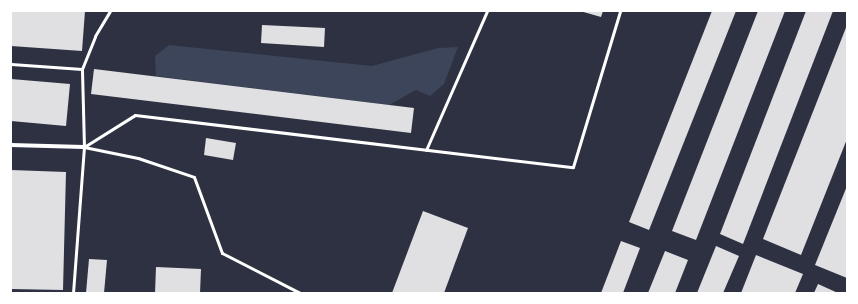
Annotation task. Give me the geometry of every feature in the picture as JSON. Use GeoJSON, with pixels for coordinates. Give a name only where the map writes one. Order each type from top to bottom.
{"type":"FeatureCollection","features":[{"type":"Feature","properties":{"kind":"street"},"geometry":{"type":"LineString","coordinates":[[11,145],[84,147]]}},
{"type":"Feature","properties":{"kind":"lane"},"geometry":{"type":"LineString","coordinates":[[73,293],[84,147],[82,69],[95,36],[110,11]]}},
{"type":"Feature","properties":{"kind":"lane"},"geometry":{"type":"LineString","coordinates":[[426,150],[487,11]]}},
{"type":"Feature","properties":{"kind":"lane"},"geometry":{"type":"LineString","coordinates":[[84,147],[135,115],[573,167],[620,11]]}},
{"type":"Feature","properties":{"kind":"lane"},"geometry":{"type":"LineString","coordinates":[[11,64],[82,69]]}},
{"type":"Feature","properties":{"kind":"lane"},"geometry":{"type":"LineString","coordinates":[[84,147],[138,158],[194,177],[222,253],[300,293]]}},
{"type":"Feature","properties":{"kind":"shaded area"},"geometry":{"type":"Polygon","coordinates":[[[169,45],[372,66],[438,48],[458,47],[444,84],[430,96],[416,90],[389,105],[156,76],[155,56],[169,45]]]}},
{"type":"Feature","properties":{"kind":"building"},"geometry":{"type":"Polygon","coordinates":[[[11,11],[85,11],[82,51],[11,46],[11,11]]]}},
{"type":"Feature","properties":{"kind":"building"},"geometry":{"type":"Polygon","coordinates":[[[580,11],[603,11],[601,17],[580,11]]]}},
{"type":"Feature","properties":{"kind":"building"},"geometry":{"type":"Polygon","coordinates":[[[712,11],[736,11],[649,230],[629,222],[712,11]]]}},
{"type":"Feature","properties":{"kind":"building"},"geometry":{"type":"Polygon","coordinates":[[[758,11],[785,11],[696,240],[672,231],[758,11]]]}},
{"type":"Feature","properties":{"kind":"building"},"geometry":{"type":"Polygon","coordinates":[[[806,11],[833,11],[743,244],[720,234],[806,11]]]}},
{"type":"Feature","properties":{"kind":"building"},"geometry":{"type":"Polygon","coordinates":[[[262,25],[325,28],[324,47],[261,43],[262,25]]]}},
{"type":"Feature","properties":{"kind":"building"},"geometry":{"type":"Polygon","coordinates":[[[847,25],[847,139],[801,255],[763,239],[847,25]]]}},
{"type":"Feature","properties":{"kind":"building"},"geometry":{"type":"Polygon","coordinates":[[[94,69],[414,108],[411,133],[91,94],[94,69]]]}},
{"type":"Feature","properties":{"kind":"building"},"geometry":{"type":"Polygon","coordinates":[[[11,79],[70,84],[66,126],[11,121],[11,79]]]}},
{"type":"Feature","properties":{"kind":"building"},"geometry":{"type":"Polygon","coordinates":[[[206,138],[236,143],[233,160],[204,155],[206,138]]]}},
{"type":"Feature","properties":{"kind":"building"},"geometry":{"type":"Polygon","coordinates":[[[11,170],[66,172],[63,290],[11,289],[11,170]]]}},
{"type":"Feature","properties":{"kind":"building"},"geometry":{"type":"Polygon","coordinates":[[[847,186],[847,278],[815,265],[847,186]]]}},
{"type":"Feature","properties":{"kind":"building"},"geometry":{"type":"Polygon","coordinates":[[[423,211],[468,228],[444,293],[392,293],[423,211]]]}},
{"type":"Feature","properties":{"kind":"building"},"geometry":{"type":"Polygon","coordinates":[[[621,241],[640,248],[623,293],[601,293],[621,241]]]}},
{"type":"Feature","properties":{"kind":"building"},"geometry":{"type":"Polygon","coordinates":[[[716,246],[739,256],[723,293],[697,293],[716,246]]]}},
{"type":"Feature","properties":{"kind":"building"},"geometry":{"type":"Polygon","coordinates":[[[665,251],[688,260],[675,293],[648,293],[665,251]]]}},
{"type":"Feature","properties":{"kind":"building"},"geometry":{"type":"Polygon","coordinates":[[[756,255],[803,274],[795,293],[741,293],[756,255]]]}},
{"type":"Feature","properties":{"kind":"building"},"geometry":{"type":"Polygon","coordinates":[[[89,259],[107,260],[104,293],[86,293],[89,259]]]}},
{"type":"Feature","properties":{"kind":"building"},"geometry":{"type":"Polygon","coordinates":[[[156,267],[201,269],[200,293],[155,293],[156,267]]]}},
{"type":"Feature","properties":{"kind":"building"},"geometry":{"type":"Polygon","coordinates":[[[818,284],[838,293],[814,293],[818,284]]]}}]}
